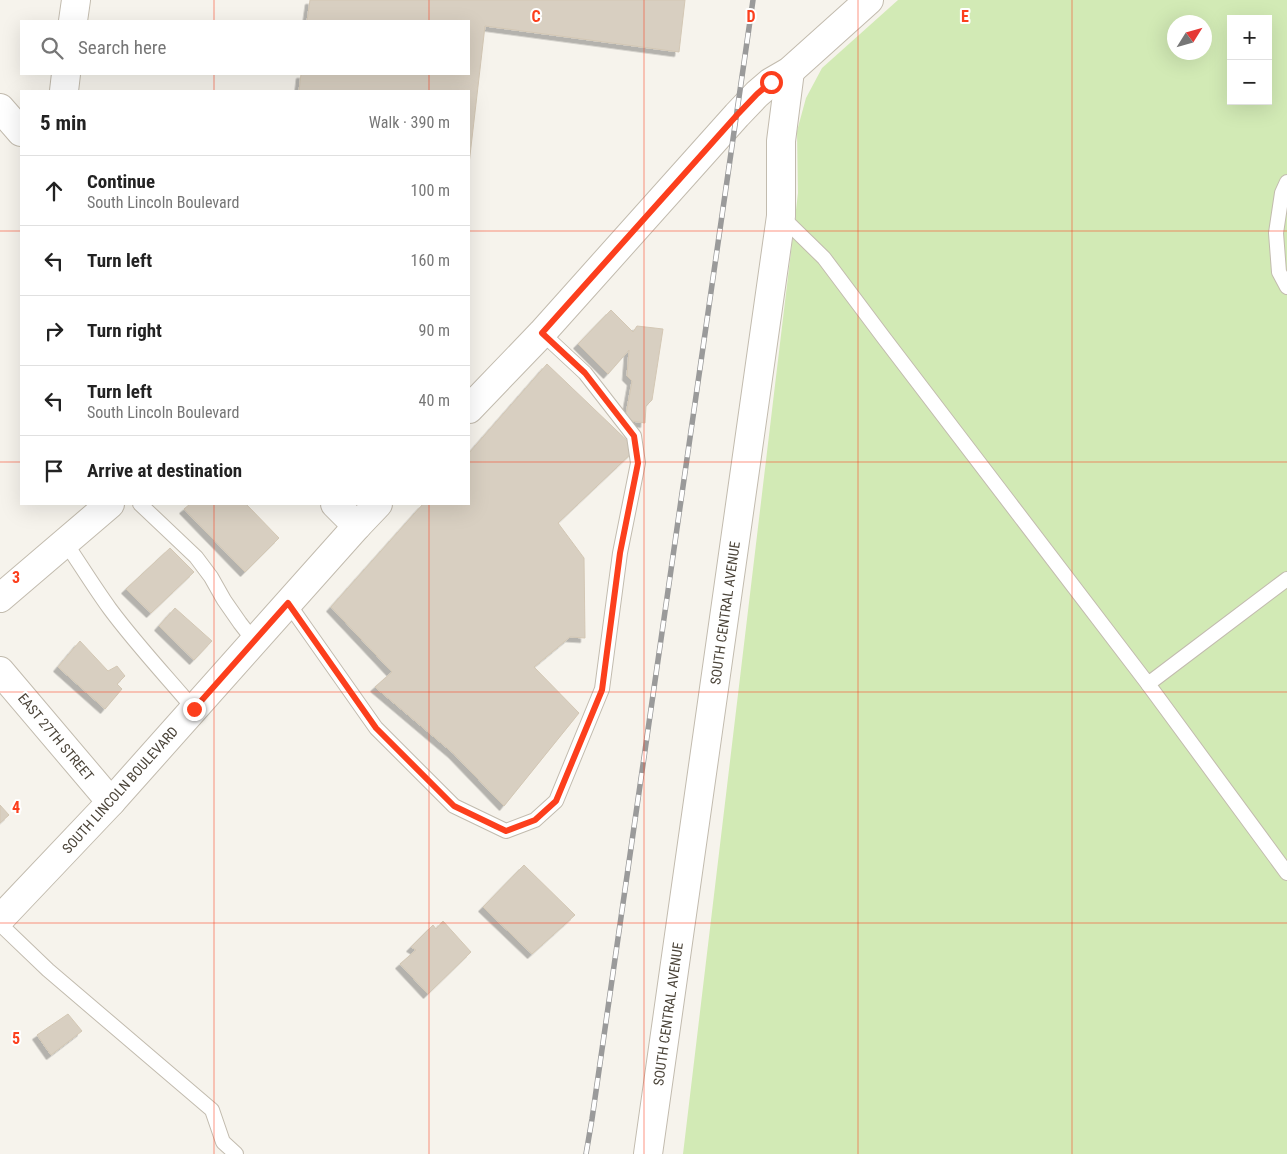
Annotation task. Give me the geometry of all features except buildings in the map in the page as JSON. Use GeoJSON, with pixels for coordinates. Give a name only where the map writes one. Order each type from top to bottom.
{"type":"FeatureCollection","features":[{"type":"Feature","properties":{"kind":"street"},"geometry":{"type":"LineString","coordinates":[[73,20],[76,0]]}},
{"type":"Feature","properties":{"kind":"street"},"geometry":{"type":"LineString","coordinates":[[470,408],[542,333],[737,115],[764,88],[790,71],[869,0]]}},
{"type":"Feature","properties":{"kind":"street","name":"SOUTH CENTRAL AVENUE"},"geometry":{"type":"LineString","coordinates":[[648,1154],[782,216],[781,141],[790,71]]}},
{"type":"Feature","properties":{"kind":"street"},"geometry":{"type":"LineString","coordinates":[[64,90],[66,75]]}},
{"type":"Feature","properties":{"kind":"street"},"geometry":{"type":"LineString","coordinates":[[0,108],[20,131]]}},
{"type":"Feature","properties":{"kind":"street"},"geometry":{"type":"LineString","coordinates":[[0,598],[109,505]]}},
{"type":"Feature","properties":{"kind":"street"},"geometry":{"type":"LineString","coordinates":[[337,505],[357,526]]}},
{"type":"Feature","properties":{"kind":"street","name":"SOUTH LINCOLN BOULEVARD"},"geometry":{"type":"LineString","coordinates":[[0,919],[111,802],[377,505]]}},
{"type":"Feature","properties":{"kind":"street","name":"EAST 27TH STREET"},"geometry":{"type":"LineString","coordinates":[[0,672],[111,802]]}},
{"type":"Feature","properties":{"kind":"lane"},"geometry":{"type":"LineString","coordinates":[[1287,182],[1282,193],[1276,233],[1279,272],[1287,286]]}},
{"type":"Feature","properties":{"kind":"lane"},"geometry":{"type":"LineString","coordinates":[[782,216],[824,258],[1148,684],[1287,873]]}},
{"type":"Feature","properties":{"kind":"lane"},"geometry":{"type":"LineString","coordinates":[[288,603],[376,728],[454,806],[506,831],[535,820],[556,801],[602,690],[620,553],[638,463],[634,436],[585,373],[542,333]]}},
{"type":"Feature","properties":{"kind":"lane"},"geometry":{"type":"LineString","coordinates":[[141,505],[196,557],[254,641]]}},
{"type":"Feature","properties":{"kind":"lane"},"geometry":{"type":"LineString","coordinates":[[65,542],[111,610],[194,709]]}},
{"type":"Feature","properties":{"kind":"lane"},"geometry":{"type":"LineString","coordinates":[[1148,684],[1287,579]]}},
{"type":"Feature","properties":{"kind":"lane"},"geometry":{"type":"LineString","coordinates":[[0,924],[48,970],[212,1110],[223,1142],[236,1154]]}},
{"type":"Feature","properties":{"kind":"green space"},"geometry":{"type":"Polygon","coordinates":[[[898,0],[1287,0],[1287,1154],[683,1154],[798,193],[797,131],[806,98],[822,68],[898,0]]]}},
{"type":"Feature","properties":{"kind":"railway"},"geometry":{"type":"LineString","coordinates":[[586,1154],[753,0]]}},
{"type":"Feature","properties":{"kind":"route"},"geometry":{"type":"LineString","coordinates":[[194,709],[288,603],[376,728],[454,806],[506,831],[535,820],[556,801],[602,690],[620,553],[638,463],[634,436],[585,373],[542,333],[737,115],[771,82]]}}]}
